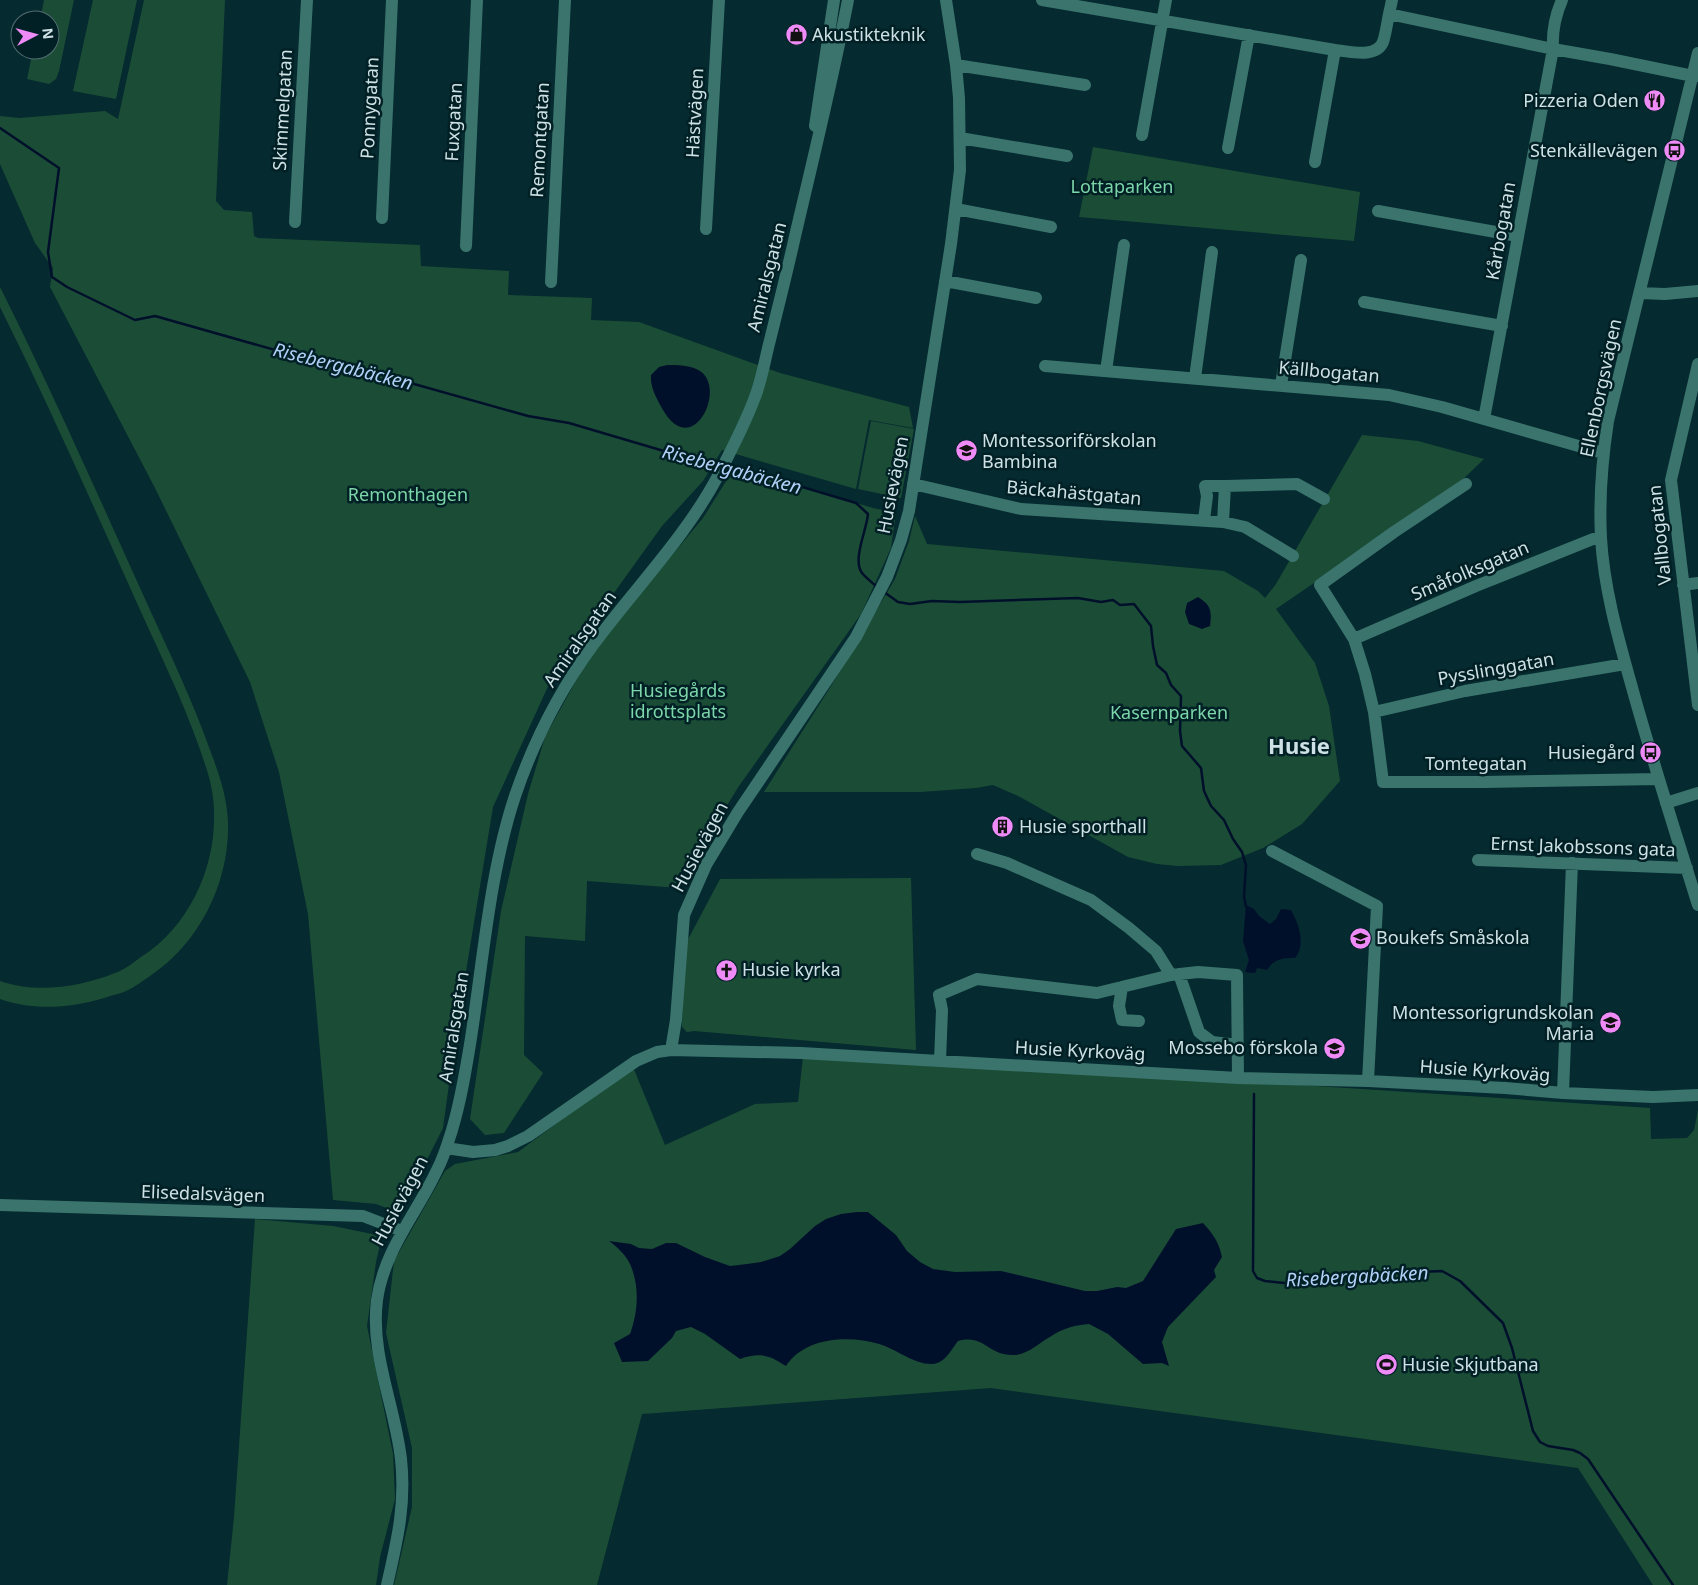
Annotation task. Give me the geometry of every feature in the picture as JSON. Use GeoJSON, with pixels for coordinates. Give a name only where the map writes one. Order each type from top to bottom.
{"type":"FeatureCollection","features":[{"type":"Feature","properties":{"kind":"street","name":"Skimmelgatan"},"geometry":{"type":"LineString","coordinates":[[294,222],[307,0]]}},
{"type":"Feature","properties":{"kind":"street","name":"Ponnygatan"},"geometry":{"type":"LineString","coordinates":[[382,218],[392,0]]}},
{"type":"Feature","properties":{"kind":"street","name":"Fuxgatan"},"geometry":{"type":"LineString","coordinates":[[466,246],[477,0]]}},
{"type":"Feature","properties":{"kind":"street","name":"Remontgatan"},"geometry":{"type":"LineString","coordinates":[[551,282],[565,0]]}},
{"type":"Feature","properties":{"kind":"street","name":"Hästvägen"},"geometry":{"type":"LineString","coordinates":[[706,229],[719,0]]}},
{"type":"Feature","properties":{"kind":"street","name":"Amiralsgatan"},"geometry":{"type":"LineString","coordinates":[[809,178],[834,0]]}},
{"type":"Feature","properties":{"kind":"street","name":"Amiralsgatan"},"geometry":{"type":"LineString","coordinates":[[446,1148],[466,1069],[496,875],[514,798],[527,765],[559,699],[590,649],[692,518],[718,478],[756,393],[827,106],[848,0]]}},
{"type":"Feature","properties":{"kind":"street","name":"Husievägen"},"geometry":{"type":"LineString","coordinates":[[387,1585],[401,1520],[403,1498],[400,1455],[379,1354],[376,1316],[381,1282],[402,1231],[438,1169],[446,1148],[473,1152],[490,1151],[508,1146],[528,1136],[636,1061],[652,1053],[671,1050],[676,1020],[684,915],[706,865],[750,793],[768,770],[856,637],[887,577],[901,540],[909,511],[956,209],[960,170],[956,64],[946,0]]}},
{"type":"Feature","properties":{"kind":"street"},"geometry":{"type":"LineString","coordinates":[[1042,0],[1335,50],[1365,52],[1375,50],[1383,42],[1392,0]]}},
{"type":"Feature","properties":{"kind":"street"},"geometry":{"type":"LineString","coordinates":[[1142,135],[1166,0]]}},
{"type":"Feature","properties":{"kind":"street","name":"Kårbogatan"},"geometry":{"type":"LineString","coordinates":[[1484,419],[1553,49],[1552,37],[1557,12],[1562,0]]}},
{"type":"Feature","properties":{"kind":"street"},"geometry":{"type":"LineString","coordinates":[[1389,14],[1553,49],[1695,76]]}},
{"type":"Feature","properties":{"kind":"street"},"geometry":{"type":"LineString","coordinates":[[1228,148],[1248,35]]}},
{"type":"Feature","properties":{"kind":"street"},"geometry":{"type":"LineString","coordinates":[[1314,162],[1335,50]]}},
{"type":"Feature","properties":{"kind":"street","name":"Ellenborgsvägen"},"geometry":{"type":"LineString","coordinates":[[1698,53],[1695,76],[1610,412],[1603,453],[1600,493],[1601,539],[1610,600],[1625,664],[1698,905]]}},
{"type":"Feature","properties":{"kind":"street"},"geometry":{"type":"LineString","coordinates":[[956,64],[1085,85]]}},
{"type":"Feature","properties":{"kind":"street"},"geometry":{"type":"LineString","coordinates":[[960,138],[1067,156]]}},
{"type":"Feature","properties":{"kind":"street"},"geometry":{"type":"LineString","coordinates":[[956,209],[1051,227]]}},
{"type":"Feature","properties":{"kind":"street"},"geometry":{"type":"LineString","coordinates":[[1378,211],[1518,236]]}},
{"type":"Feature","properties":{"kind":"street"},"geometry":{"type":"LineString","coordinates":[[1106,371],[1124,245]]}},
{"type":"Feature","properties":{"kind":"street"},"geometry":{"type":"LineString","coordinates":[[1195,378],[1212,252]]}},
{"type":"Feature","properties":{"kind":"street"},"geometry":{"type":"LineString","coordinates":[[1281,385],[1301,260]]}},
{"type":"Feature","properties":{"kind":"street"},"geometry":{"type":"LineString","coordinates":[[945,281],[1036,298]]}},
{"type":"Feature","properties":{"kind":"street"},"geometry":{"type":"LineString","coordinates":[[1640,293],[1665,294],[1698,291]]}},
{"type":"Feature","properties":{"kind":"street"},"geometry":{"type":"LineString","coordinates":[[1364,302],[1502,326]]}},
{"type":"Feature","properties":{"kind":"street","name":"Vallbogatan"},"geometry":{"type":"LineString","coordinates":[[1698,364],[1671,480],[1698,705]]}},
{"type":"Feature","properties":{"kind":"street","name":"Källbogatan"},"geometry":{"type":"LineString","coordinates":[[1045,366],[1389,395],[1442,407],[1603,453]]}},
{"type":"Feature","properties":{"kind":"street","name":"Bäckahästgatan"},"geometry":{"type":"LineString","coordinates":[[913,484],[1021,509],[1223,522],[1244,527],[1293,556]]}},
{"type":"Feature","properties":{"kind":"street"},"geometry":{"type":"LineString","coordinates":[[1204,520],[1207,496],[1205,486],[1297,484],[1324,499]]}},
{"type":"Feature","properties":{"kind":"street"},"geometry":{"type":"LineString","coordinates":[[1374,712],[1354,639],[1320,585],[1466,484]]}},
{"type":"Feature","properties":{"kind":"street"},"geometry":{"type":"LineString","coordinates":[[1223,522],[1225,486]]}},
{"type":"Feature","properties":{"kind":"street","name":"Småfolksgatan"},"geometry":{"type":"LineString","coordinates":[[1354,639],[1476,586],[1593,539],[1601,539]]}},
{"type":"Feature","properties":{"kind":"street"},"geometry":{"type":"LineString","coordinates":[[1683,585],[1698,582]]}},
{"type":"Feature","properties":{"kind":"street","name":"Pysslinggatan"},"geometry":{"type":"LineString","coordinates":[[1374,712],[1465,691],[1625,664]]}},
{"type":"Feature","properties":{"kind":"street","name":"Tomtegatan"},"geometry":{"type":"LineString","coordinates":[[1374,712],[1383,782],[1659,779]]}},
{"type":"Feature","properties":{"kind":"street"},"geometry":{"type":"LineString","coordinates":[[1666,803],[1698,793]]}},
{"type":"Feature","properties":{"kind":"street"},"geometry":{"type":"LineString","coordinates":[[1272,851],[1377,906],[1368,1081]]}},
{"type":"Feature","properties":{"kind":"street"},"geometry":{"type":"LineString","coordinates":[[978,854],[1007,863],[1091,900],[1129,928],[1156,952],[1175,975],[1199,1032],[1212,1042],[1238,1045]]}},
{"type":"Feature","properties":{"kind":"street","name":"Ernst Jakobssons gata"},"geometry":{"type":"LineString","coordinates":[[1478,860],[1687,868]]}},
{"type":"Feature","properties":{"kind":"street"},"geometry":{"type":"LineString","coordinates":[[1563,1093],[1572,863]]}},
{"type":"Feature","properties":{"kind":"street"},"geometry":{"type":"LineString","coordinates":[[940,1061],[942,1010],[938,995],[977,979],[1097,993],[1175,975],[1198,972],[1237,975],[1238,1078]]}},
{"type":"Feature","properties":{"kind":"street"},"geometry":{"type":"LineString","coordinates":[[1122,987],[1119,1006],[1122,1020],[1140,1021]]}},
{"type":"Feature","properties":{"kind":"street","name":"Husie Kyrkoväg"},"geometry":{"type":"LineString","coordinates":[[671,1050],[806,1053],[1238,1078],[1368,1081],[1653,1097],[1698,1095]]}},
{"type":"Feature","properties":{"kind":"street","name":"Elisedalsvägen"},"geometry":{"type":"LineString","coordinates":[[0,1205],[363,1216],[402,1231]]}},
{"type":"Feature","properties":{"kind":"green space"},"geometry":{"type":"Polygon","coordinates":[[[44,0],[74,0],[59,71],[56,79],[49,84],[27,79],[31,60],[60,60],[60,10],[42,10],[44,0]]]}},
{"type":"Feature","properties":{"kind":"green space"},"geometry":{"type":"Polygon","coordinates":[[[93,0],[137,0],[116,99],[73,91],[93,0]]]}},
{"type":"Feature","properties":{"kind":"green space","name":"Remonthagen"},"geometry":{"type":"Polygon","coordinates":[[[144,0],[225,0],[216,201],[224,210],[252,212],[254,236],[258,238],[420,245],[421,266],[509,271],[508,295],[592,298],[591,320],[639,322],[780,373],[909,407],[913,428],[869,420],[856,489],[722,450],[703,481],[662,526],[550,682],[493,807],[457,1026],[443,1128],[400,1213],[376,1204],[333,1200],[308,914],[279,772],[250,682],[155,488],[50,287],[53,268],[35,243],[0,164],[0,116],[20,118],[105,111],[118,119],[144,0]]]}},
{"type":"Feature","properties":{"kind":"green space","name":"Lottaparken"},"geometry":{"type":"Polygon","coordinates":[[[1093,147],[1360,192],[1354,241],[1079,217],[1093,147]]]}},
{"type":"Feature","properties":{"kind":"green space"},"geometry":{"type":"Polygon","coordinates":[[[0,287],[39,367],[189,697],[219,776],[228,822],[224,866],[217,888],[208,909],[184,946],[168,962],[129,989],[91,1001],[65,1006],[39,1007],[0,999],[0,981],[14,985],[43,988],[87,982],[122,970],[158,944],[186,912],[204,874],[210,854],[213,833],[214,803],[207,769],[185,711],[37,382],[0,307],[0,287]]]}},
{"type":"Feature","properties":{"kind":"green space"},"geometry":{"type":"Polygon","coordinates":[[[871,421],[914,429],[901,498],[858,489],[871,421]]]}},
{"type":"Feature","properties":{"kind":"green space","name":"Kasernparken"},"geometry":{"type":"Polygon","coordinates":[[[1362,435],[1418,441],[1484,459],[1457,485],[1276,609],[1315,663],[1329,706],[1340,781],[1302,824],[1263,848],[1221,865],[1178,866],[1157,864],[1128,857],[1020,797],[993,785],[920,792],[764,792],[831,686],[895,579],[909,541],[915,516],[927,544],[1224,571],[1258,591],[1265,598],[1276,584],[1362,435]]]}},
{"type":"Feature","properties":{"kind":"green space","name":"Husiegårds idrottsplats"},"geometry":{"type":"Polygon","coordinates":[[[735,467],[873,508],[896,513],[891,548],[861,614],[739,786],[679,888],[587,881],[585,941],[525,936],[524,1055],[543,1073],[504,1133],[485,1135],[470,1119],[501,911],[528,794],[545,737],[593,650],[703,518],[735,467]]]}},
{"type":"Feature","properties":{"kind":"green space"},"geometry":{"type":"Polygon","coordinates":[[[911,878],[916,1050],[694,1031],[687,1032],[682,1027],[684,947],[720,879],[911,878]]]}},
{"type":"Feature","properties":{"kind":"green space"},"geometry":{"type":"Polygon","coordinates":[[[803,1057],[969,1063],[1650,1108],[1651,1139],[1687,1138],[1694,1130],[1698,1110],[1698,1585],[1653,1585],[1578,1468],[991,1388],[642,1414],[597,1585],[394,1585],[412,1507],[412,1448],[386,1333],[394,1261],[445,1171],[455,1164],[518,1152],[633,1067],[665,1145],[755,1104],[798,1102],[803,1057]]]}},
{"type":"Feature","properties":{"kind":"green space"},"geometry":{"type":"Polygon","coordinates":[[[255,1219],[333,1226],[382,1236],[376,1262],[367,1326],[393,1454],[395,1499],[380,1557],[376,1585],[227,1585],[234,1517],[255,1219]]]}},
{"type":"Feature","properties":{"kind":"water"},"geometry":{"type":"Polygon","coordinates":[[[667,365],[684,366],[700,371],[707,380],[710,391],[708,404],[703,416],[695,425],[685,428],[674,424],[656,398],[651,375],[659,367],[667,365]]]}},
{"type":"Feature","properties":{"kind":"water"},"geometry":{"type":"Polygon","coordinates":[[[1198,597],[1206,603],[1211,612],[1210,626],[1202,629],[1189,624],[1185,612],[1187,603],[1198,597]]]}},
{"type":"Feature","properties":{"kind":"water"},"geometry":{"type":"Polygon","coordinates":[[[1246,905],[1254,909],[1259,916],[1270,924],[1276,919],[1281,909],[1291,910],[1299,928],[1301,941],[1295,958],[1286,958],[1272,963],[1267,970],[1257,968],[1255,973],[1245,972],[1249,960],[1243,941],[1246,905]]]}},
{"type":"Feature","properties":{"kind":"water"},"geometry":{"type":"Polygon","coordinates":[[[868,1212],[896,1235],[907,1251],[920,1262],[933,1269],[955,1272],[1001,1271],[1085,1291],[1117,1287],[1126,1288],[1143,1281],[1176,1229],[1203,1223],[1215,1239],[1222,1257],[1214,1270],[1216,1277],[1168,1327],[1162,1342],[1169,1366],[1162,1363],[1143,1364],[1108,1334],[1089,1324],[1061,1330],[1028,1351],[1018,1355],[997,1352],[980,1342],[967,1340],[958,1341],[941,1361],[926,1364],[879,1344],[841,1339],[816,1344],[804,1349],[794,1356],[786,1366],[774,1359],[759,1355],[740,1359],[705,1334],[691,1327],[676,1331],[672,1338],[648,1361],[622,1362],[614,1343],[630,1334],[635,1317],[637,1290],[633,1272],[628,1261],[621,1251],[609,1241],[652,1249],[666,1243],[676,1243],[705,1257],[730,1266],[761,1262],[780,1256],[826,1219],[841,1214],[868,1212]]]}},
{"type":"Feature","properties":{"kind":"waterway","name":"Risebergabäcken"},"geometry":{"type":"LineString","coordinates":[[0,128],[59,168],[48,252],[52,277],[67,287],[135,320],[155,316],[328,365],[368,371],[528,416],[569,423],[718,467]]}},
{"type":"Feature","properties":{"kind":"waterway","name":"Risebergabäcken"},"geometry":{"type":"LineString","coordinates":[[726,469],[732,471],[735,467],[856,503],[868,514],[859,553],[859,567],[862,573],[877,587]]}},
{"type":"Feature","properties":{"kind":"waterway","name":"Risebergabäcken"},"geometry":{"type":"LineString","coordinates":[[884,592],[898,602],[910,604],[932,601],[960,602],[1078,598],[1101,602],[1113,600],[1120,605],[1134,604],[1151,626],[1157,665],[1166,673],[1171,685],[1181,696],[1180,731],[1182,746],[1201,768],[1204,791],[1211,806],[1224,820],[1242,852],[1246,865],[1244,896],[1246,907]]}},
{"type":"Feature","properties":{"kind":"waterway","name":"Risebergabäcken"},"geometry":{"type":"LineString","coordinates":[[1254,1094],[1253,1271],[1257,1278],[1284,1283],[1375,1274],[1442,1271],[1460,1281],[1503,1323],[1512,1348],[1533,1431],[1540,1442],[1548,1446],[1573,1450],[1588,1459],[1673,1585]]}},
{"type":"Feature","properties":{"kind":"place","name":"Akustikteknik"},"geometry":{"type":"Point","coordinates":[796,35]}},
{"type":"Feature","properties":{"kind":"place","name":"Pizzeria Oden"},"geometry":{"type":"Point","coordinates":[1655,101]}},
{"type":"Feature","properties":{"kind":"place","name":"Stenkällevägen"},"geometry":{"type":"Point","coordinates":[1674,151]}},
{"type":"Feature","properties":{"kind":"place","name":"Montessoriförskolan Bambina"},"geometry":{"type":"Point","coordinates":[966,451]}},
{"type":"Feature","properties":{"kind":"place","name":"Husiegård"},"geometry":{"type":"Point","coordinates":[1651,753]}},
{"type":"Feature","properties":{"kind":"place","name":"Husie sporthall"},"geometry":{"type":"Point","coordinates":[1003,827]}},
{"type":"Feature","properties":{"kind":"place","name":"Boukefs Småskola"},"geometry":{"type":"Point","coordinates":[1360,938]}},
{"type":"Feature","properties":{"kind":"place","name":"Husie kyrka"},"geometry":{"type":"Point","coordinates":[726,970]}},
{"type":"Feature","properties":{"kind":"place","name":"Montessorigrundskolan Maria"},"geometry":{"type":"Point","coordinates":[1610,1023]}},
{"type":"Feature","properties":{"kind":"place","name":"Mossebo förskola"},"geometry":{"type":"Point","coordinates":[1334,1048]}},
{"type":"Feature","properties":{"kind":"place","name":"Husie Skjutbana"},"geometry":{"type":"Point","coordinates":[1386,1365]}},
{"type":"Feature","properties":{"kind":"district","name":"Husie"},"geometry":{"type":"Point","coordinates":[1299,746]}}]}
